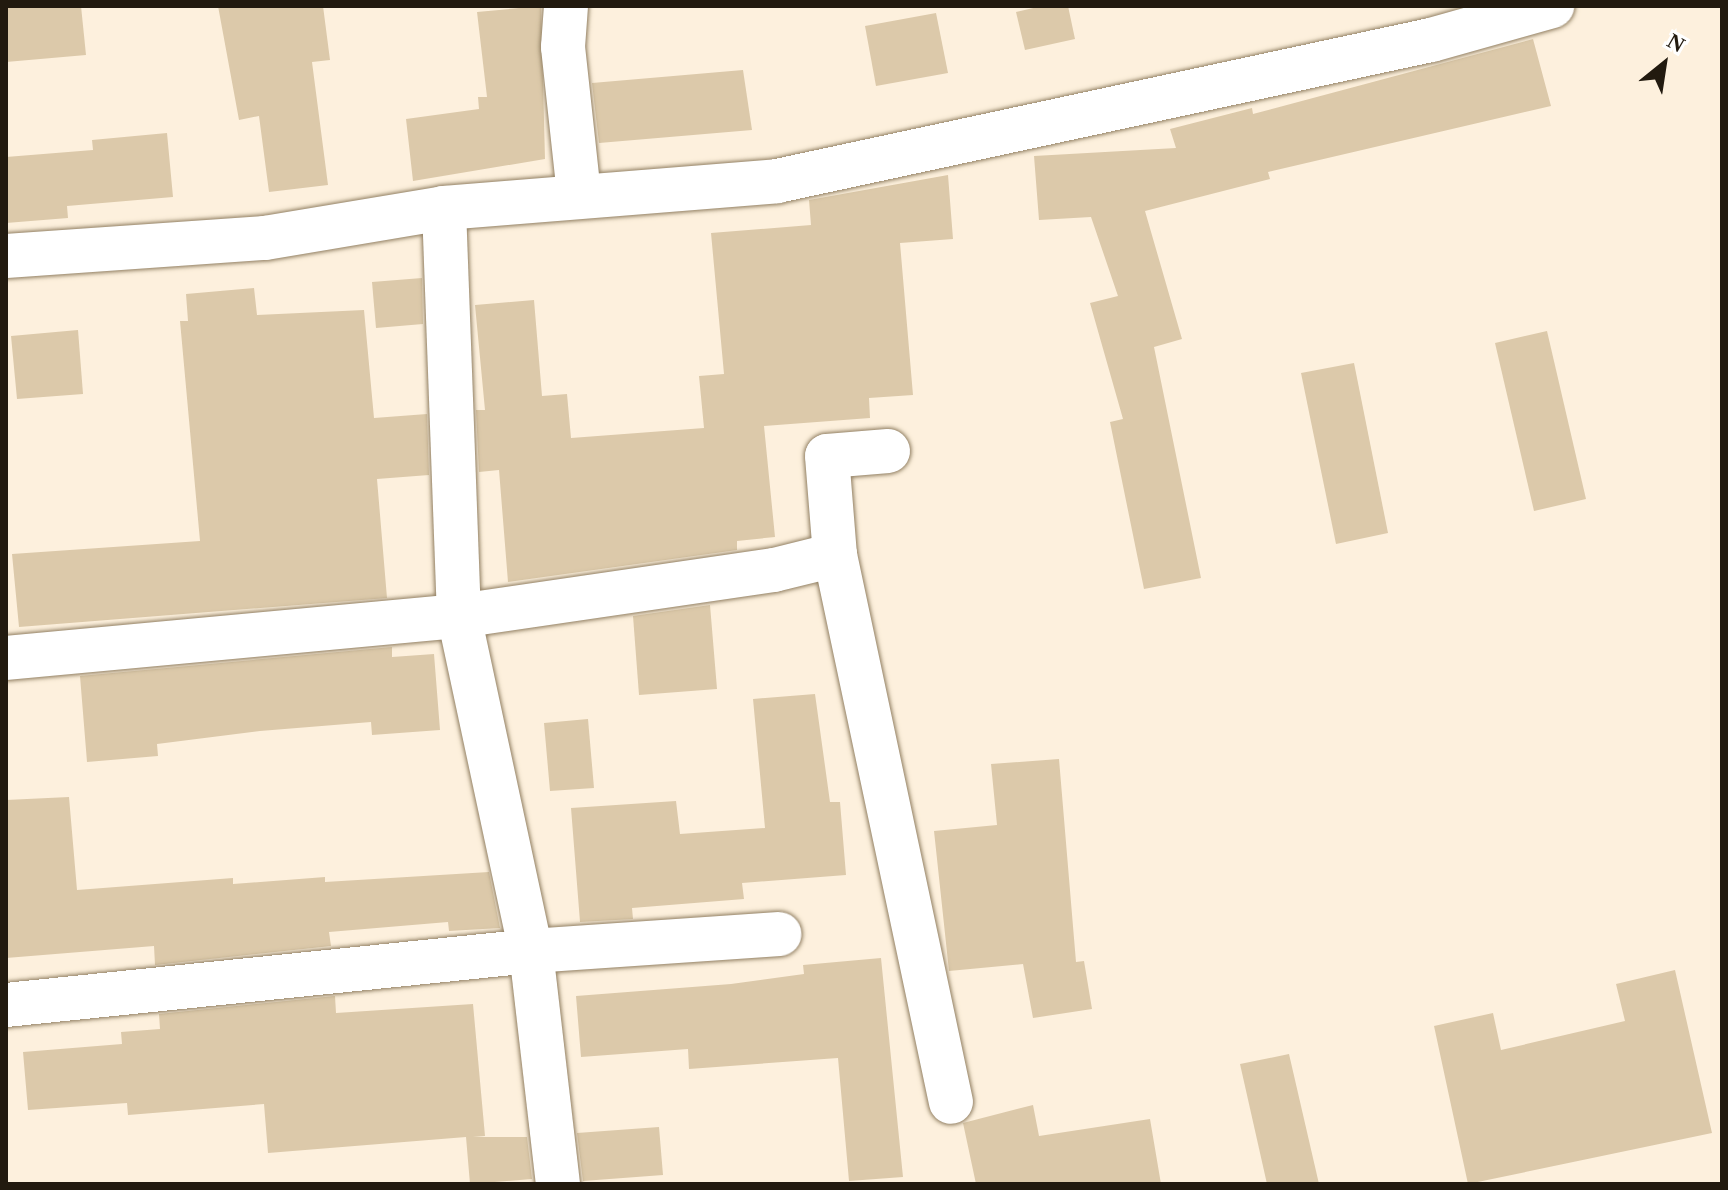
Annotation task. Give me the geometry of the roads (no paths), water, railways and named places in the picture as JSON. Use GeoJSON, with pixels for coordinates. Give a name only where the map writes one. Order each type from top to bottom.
{"type":"FeatureCollection","features":[{"type":"Feature","properties":{"kind":"street"},"geometry":{"type":"LineString","coordinates":[[566,6],[563,47],[579,195]]}},
{"type":"Feature","properties":{"kind":"street"},"geometry":{"type":"LineString","coordinates":[[6,256],[265,238],[444,208],[777,181],[1431,40],[1552,6]]}},
{"type":"Feature","properties":{"kind":"street"},"geometry":{"type":"LineString","coordinates":[[444,208],[459,616],[531,951],[558,1184]]}},
{"type":"Feature","properties":{"kind":"street"},"geometry":{"type":"LineString","coordinates":[[888,451],[827,456],[835,555],[951,1102]]}},
{"type":"Feature","properties":{"kind":"street"},"geometry":{"type":"LineString","coordinates":[[6,658],[459,616],[774,570],[835,555]]}},
{"type":"Feature","properties":{"kind":"street"},"geometry":{"type":"LineString","coordinates":[[6,1005],[531,951],[779,934]]}}]}
